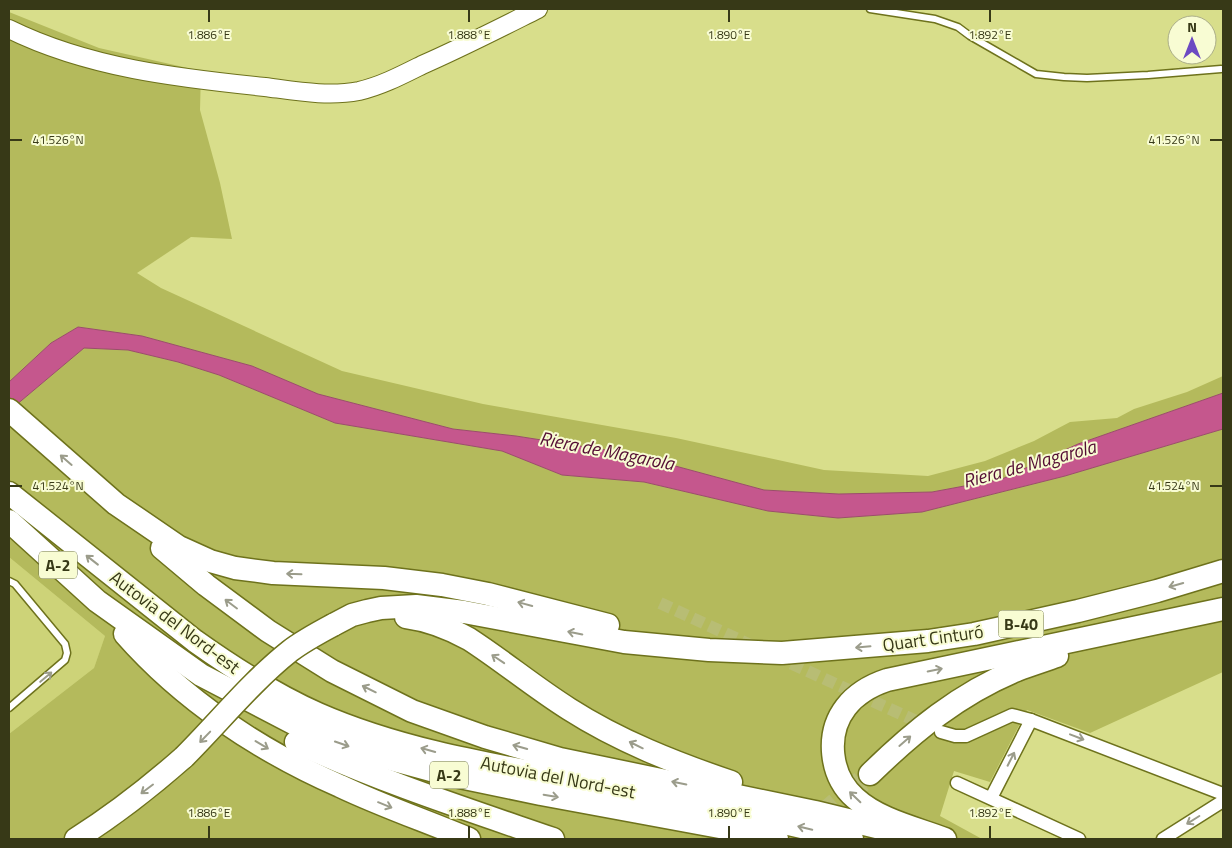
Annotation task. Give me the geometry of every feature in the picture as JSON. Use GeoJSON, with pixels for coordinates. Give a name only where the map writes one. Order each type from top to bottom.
{"type":"FeatureCollection","features":[{"type":"Feature","properties":{"kind":"highway"},"geometry":{"type":"LineString","coordinates":[[9,410],[116,504],[179,547],[210,561],[235,568],[273,574],[384,578],[442,585],[488,594],[616,627],[681,639],[814,650]]}},
{"type":"Feature","properties":{"kind":"highway","name":"Autovia del Nord-est"},"geometry":{"type":"LineString","coordinates":[[9,493],[202,646],[283,697],[318,714],[449,756],[662,796],[852,839]]}},
{"type":"Feature","properties":{"kind":"highway"},"geometry":{"type":"LineString","coordinates":[[116,504],[127,518],[206,586],[268,631],[332,671],[412,711],[485,737],[560,759],[815,812],[907,836]]}},
{"type":"Feature","properties":{"kind":"highway","name":"Autovia del Nord-est"},"geometry":{"type":"LineString","coordinates":[[14,526],[97,601],[201,675],[318,736],[348,747],[445,774],[777,839]]}},
{"type":"Feature","properties":{"kind":"highway","name":"Quart Cinturó"},"geometry":{"type":"LineString","coordinates":[[814,650],[928,641],[974,634],[1078,611],[1223,571]]}},
{"type":"Feature","properties":{"kind":"highway"},"geometry":{"type":"LineString","coordinates":[[97,601],[141,652],[172,681],[250,738],[294,764],[339,786],[469,839]]}},
{"type":"Feature","properties":{"kind":"highway"},"geometry":{"type":"LineString","coordinates":[[76,839],[117,811],[184,757],[274,665],[299,645],[352,615],[381,608],[416,606],[464,612],[624,642],[709,650],[782,653],[814,650]]}},
{"type":"Feature","properties":{"kind":"highway"},"geometry":{"type":"LineString","coordinates":[[946,839],[874,812],[854,797],[847,789],[839,776],[833,747],[837,724],[852,700],[870,687],[887,680],[1223,609]]}},
{"type":"Feature","properties":{"kind":"highway"},"geometry":{"type":"LineString","coordinates":[[870,774],[895,749],[929,720],[985,685],[1017,670],[1066,653],[1223,613]]}},
{"type":"Feature","properties":{"kind":"highway"},"geometry":{"type":"LineString","coordinates":[[333,625],[388,616],[414,618],[436,624],[469,639],[569,709],[650,752],[691,769],[764,792],[872,822],[907,836]]}},
{"type":"Feature","properties":{"kind":"highway"},"geometry":{"type":"LineString","coordinates":[[147,637],[170,662],[190,678],[242,712],[296,742],[361,770],[553,839]]}},
{"type":"Feature","properties":{"kind":"main road"},"geometry":{"type":"LineString","coordinates":[[9,29],[46,46],[103,63],[149,72],[237,84],[337,94],[359,91],[379,85],[538,9]]}},
{"type":"Feature","properties":{"kind":"street"},"geometry":{"type":"LineString","coordinates":[[941,732],[955,736],[966,736],[1012,715],[1031,720],[1223,794]]}},
{"type":"Feature","properties":{"kind":"street"},"geometry":{"type":"LineString","coordinates":[[991,798],[1031,720]]}},
{"type":"Feature","properties":{"kind":"street"},"geometry":{"type":"LineString","coordinates":[[957,783],[1079,839]]}},
{"type":"Feature","properties":{"kind":"street"},"geometry":{"type":"LineString","coordinates":[[1163,839],[1223,801]]}},
{"type":"Feature","properties":{"kind":"lane"},"geometry":{"type":"LineString","coordinates":[[870,9],[928,18],[958,27],[970,36],[1036,74],[1064,78],[1087,78],[1222,69]]}},
{"type":"Feature","properties":{"kind":"lane"},"geometry":{"type":"LineString","coordinates":[[9,581],[15,584],[65,644],[67,653],[65,660],[9,708]]}},
{"type":"Feature","properties":{"kind":"shaded area"},"geometry":{"type":"Polygon","coordinates":[[[9,12],[99,48],[201,71],[200,110],[220,183],[232,239],[191,237],[137,273],[161,288],[342,371],[483,404],[676,438],[824,470],[928,476],[985,461],[1034,441],[1070,422],[1117,418],[1134,409],[1187,392],[1223,376],[1223,393],[1078,444],[1002,479],[932,492],[840,494],[764,490],[631,454],[516,436],[453,429],[318,394],[252,366],[142,336],[78,327],[51,343],[9,382],[9,12]]]}},
{"type":"Feature","properties":{"kind":"shaded area"},"geometry":{"type":"Polygon","coordinates":[[[78,327],[142,336],[252,366],[318,394],[453,429],[516,436],[631,454],[764,490],[839,494],[932,492],[1002,479],[1078,444],[1223,393],[1223,429],[1065,476],[922,512],[838,518],[768,511],[644,482],[562,475],[502,451],[335,423],[219,375],[178,362],[128,350],[84,348],[9,411],[9,382],[51,343],[78,327]]]}},
{"type":"Feature","properties":{"kind":"shaded area"},"geometry":{"type":"Polygon","coordinates":[[[84,348],[128,350],[178,362],[219,375],[335,423],[502,451],[562,475],[644,482],[768,511],[838,518],[922,512],[1065,476],[1223,429],[1223,672],[1090,733],[1027,710],[990,782],[954,771],[940,816],[982,839],[9,839],[9,734],[94,668],[105,636],[9,557],[9,411],[84,348]]]}},
{"type":"Feature","properties":{"kind":"shaded area"},"geometry":{"type":"Polygon","coordinates":[[[9,557],[105,636],[94,668],[9,734],[9,557]]]}},
{"type":"Feature","properties":{"kind":"tunnel"},"geometry":{"type":"LineString","coordinates":[[660,603],[755,647]]}},
{"type":"Feature","properties":{"kind":"tunnel"},"geometry":{"type":"LineString","coordinates":[[775,656],[927,726]]}},
{"type":"Feature","properties":{"kind":"tunnel"},"geometry":{"type":"LineString","coordinates":[[795,839],[870,774]]}},
{"type":"Feature","properties":{"kind":"water label","name":"Riera de Magarola"},"geometry":{"type":"Point","coordinates":[607,450]}},
{"type":"Feature","properties":{"kind":"water label","name":"Riera de Magarola"},"geometry":{"type":"Point","coordinates":[1029,463]}}]}
